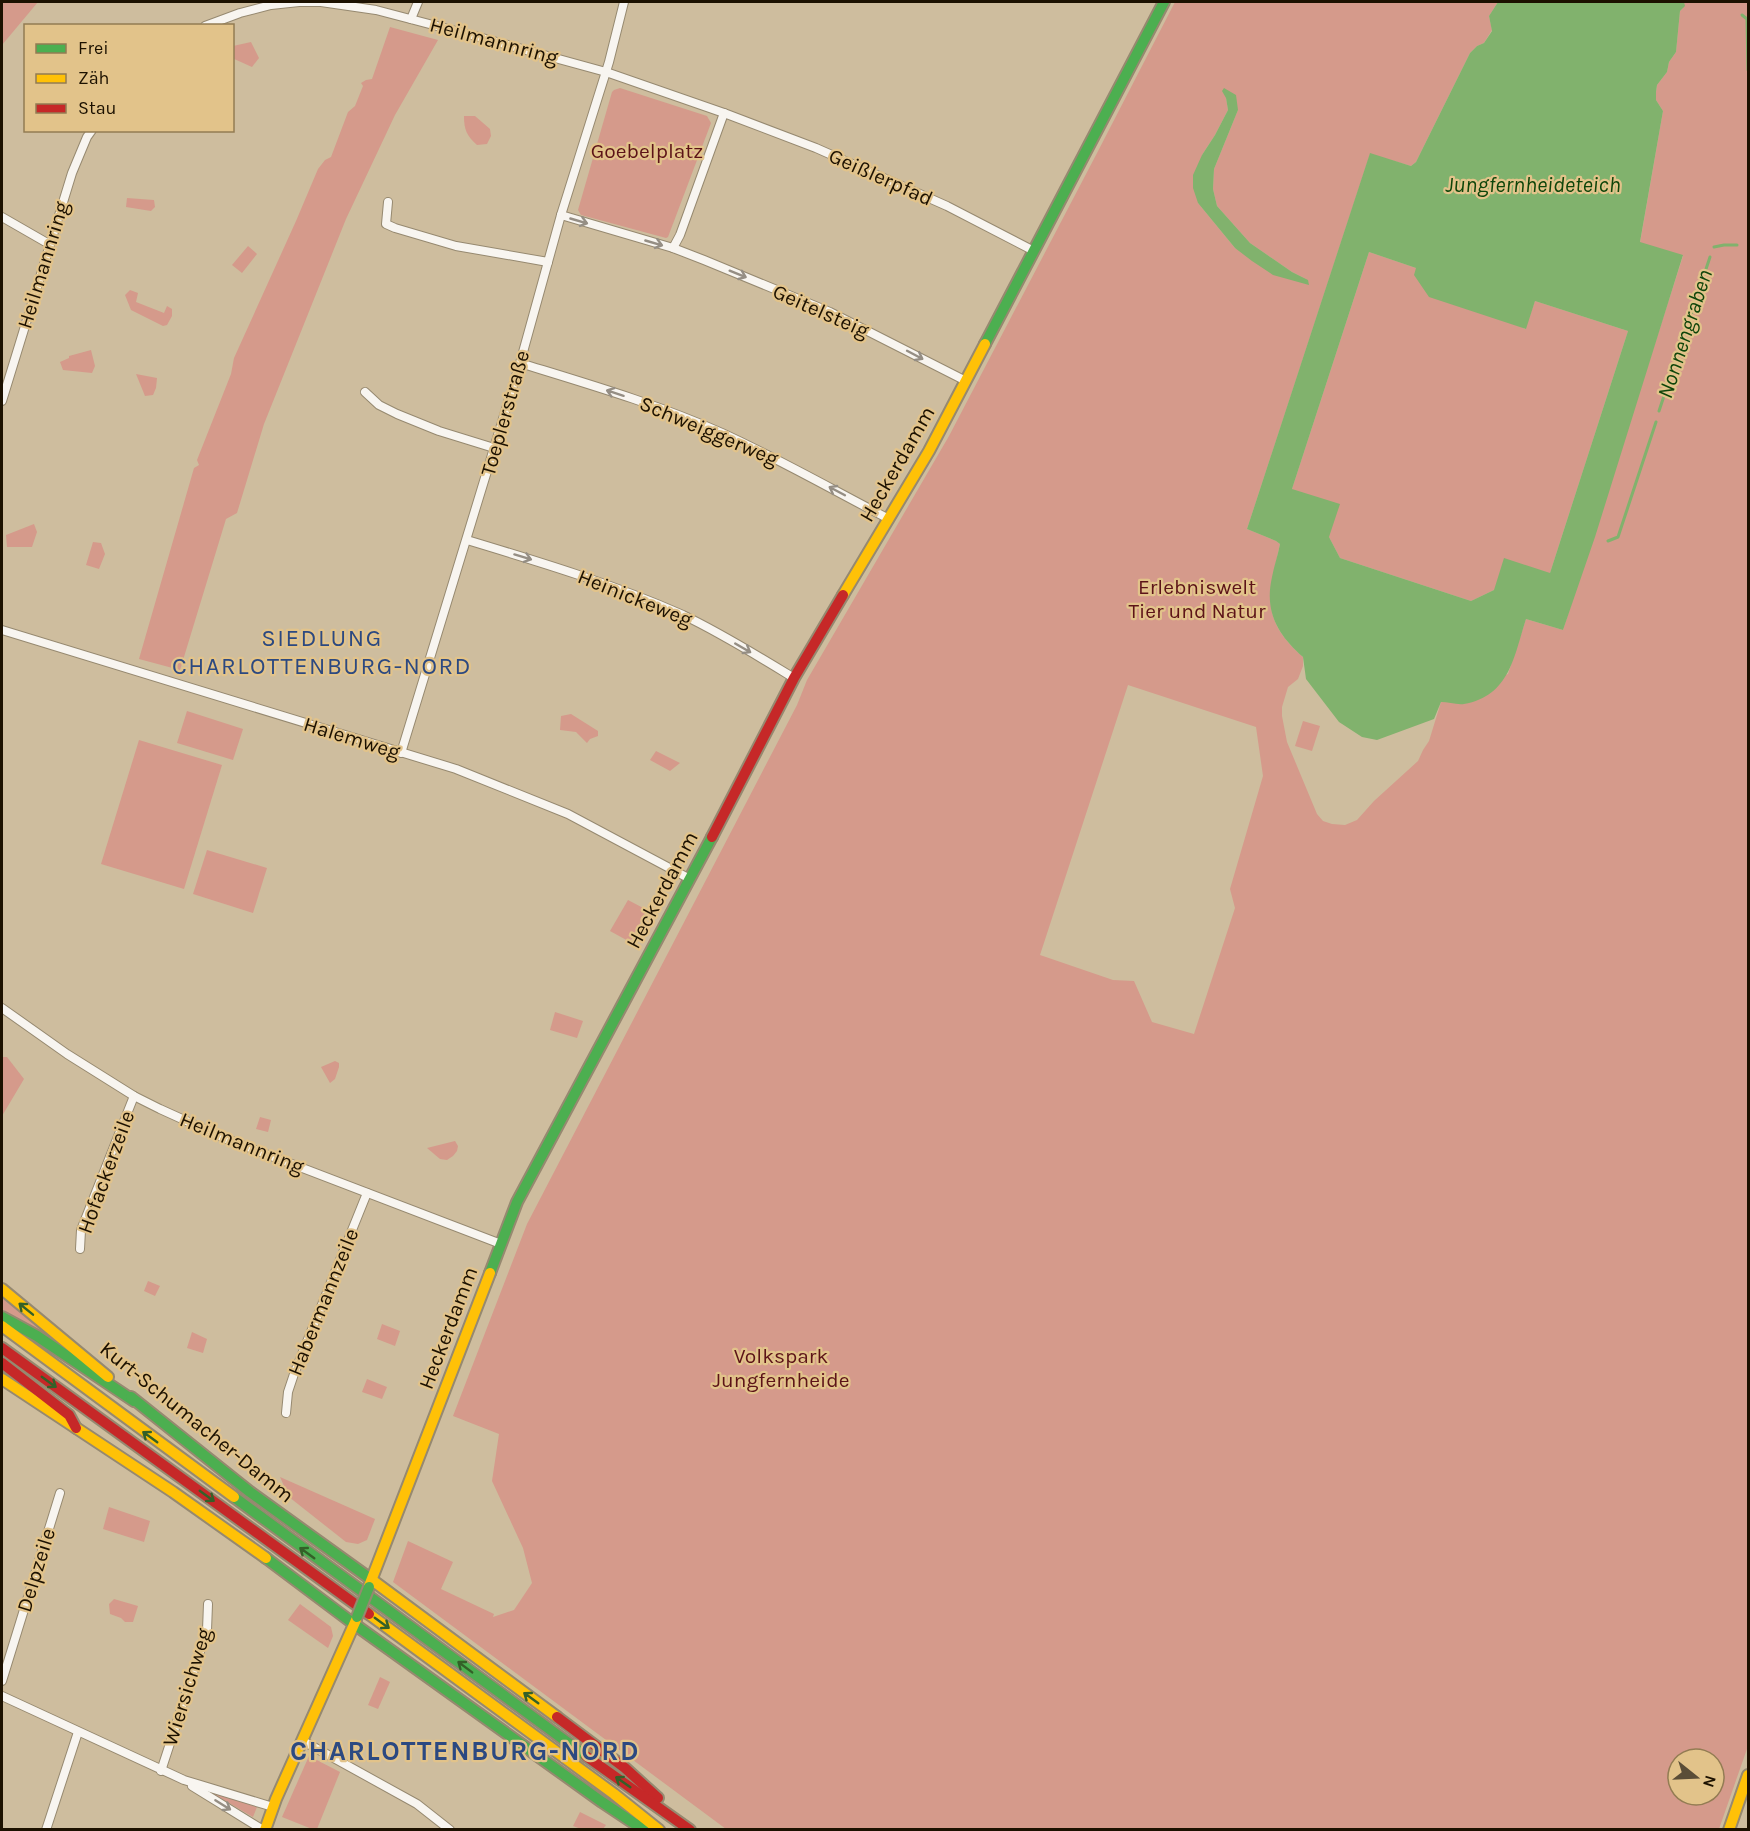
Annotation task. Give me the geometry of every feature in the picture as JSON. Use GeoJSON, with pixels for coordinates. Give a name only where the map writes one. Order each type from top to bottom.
{"type":"FeatureCollection","features":[{"type":"Feature","properties":{"kind":"main road","name":"Heckerdamm"},"geometry":{"type":"LineString","coordinates":[[264,1830],[356,1620],[518,1202],[794,678],[929,451],[1164,2]]}},
{"type":"Feature","properties":{"kind":"main road","name":"Kurt-Schumacher-Damm"},"geometry":{"type":"LineString","coordinates":[[2,1288],[120,1386],[134,1401],[370,1584],[625,1768],[652,1791],[689,1829]]}},
{"type":"Feature","properties":{"kind":"main road"},"geometry":{"type":"LineString","coordinates":[[2,1317],[37,1336],[134,1401]]}},
{"type":"Feature","properties":{"kind":"main road"},"geometry":{"type":"LineString","coordinates":[[2,1326],[580,1752],[689,1829]]}},
{"type":"Feature","properties":{"kind":"main road"},"geometry":{"type":"LineString","coordinates":[[2,1348],[186,1480],[657,1828]]}},
{"type":"Feature","properties":{"kind":"main road"},"geometry":{"type":"LineString","coordinates":[[2,1363],[69,1415],[76,1428]]}},
{"type":"Feature","properties":{"kind":"main road"},"geometry":{"type":"LineString","coordinates":[[2,1379],[49,1412],[147,1474],[356,1620],[602,1802],[636,1824],[657,1828]]}},
{"type":"Feature","properties":{"kind":"main road"},"geometry":{"type":"LineString","coordinates":[[1729,1830],[1749,1775]]}},
{"type":"Feature","properties":{"kind":"street","name":"Heilmannring"},"geometry":{"type":"LineString","coordinates":[[210,24],[256,8],[299,2],[345,4],[411,19],[606,72]]}},
{"type":"Feature","properties":{"kind":"street"},"geometry":{"type":"LineString","coordinates":[[411,19],[418,2]]}},
{"type":"Feature","properties":{"kind":"street","name":"Toeplerstraße"},"geometry":{"type":"LineString","coordinates":[[401,753],[520,363],[561,215],[606,72],[624,2]]}},
{"type":"Feature","properties":{"kind":"street"},"geometry":{"type":"LineString","coordinates":[[561,215],[673,248],[680,235],[724,113],[606,72]]}},
{"type":"Feature","properties":{"kind":"street","name":"Geißlerpfad"},"geometry":{"type":"LineString","coordinates":[[724,113],[856,165],[947,206],[1034,251]]}},
{"type":"Feature","properties":{"kind":"street","name":"Heilmannring"},"geometry":{"type":"LineString","coordinates":[[2,402],[72,173],[91,132]]}},
{"type":"Feature","properties":{"kind":"street"},"geometry":{"type":"LineString","coordinates":[[388,202],[386,224],[395,228],[466,248],[548,262]]}},
{"type":"Feature","properties":{"kind":"street"},"geometry":{"type":"LineString","coordinates":[[2,217],[49,244]]}},
{"type":"Feature","properties":{"kind":"street","name":"Geitelsteig"},"geometry":{"type":"LineString","coordinates":[[673,248],[830,312],[966,381]]}},
{"type":"Feature","properties":{"kind":"street","name":"Schweiggerweg"},"geometry":{"type":"LineString","coordinates":[[520,363],[654,405],[721,433],[774,457],[889,519]]}},
{"type":"Feature","properties":{"kind":"street"},"geometry":{"type":"LineString","coordinates":[[365,392],[379,405],[397,414],[439,431],[494,448]]}},
{"type":"Feature","properties":{"kind":"street","name":"Heinickeweg"},"geometry":{"type":"LineString","coordinates":[[467,540],[572,573],[683,615],[738,644],[794,678]]}},
{"type":"Feature","properties":{"kind":"street","name":"Halemweg"},"geometry":{"type":"LineString","coordinates":[[2,630],[456,769],[568,814],[690,879]]}},
{"type":"Feature","properties":{"kind":"street","name":"Heilmannring"},"geometry":{"type":"LineString","coordinates":[[2,1008],[67,1054],[134,1096],[224,1138],[501,1244]]}},
{"type":"Feature","properties":{"kind":"street","name":"Hofackerzeile"},"geometry":{"type":"LineString","coordinates":[[80,1250],[81,1230],[134,1096]]}},
{"type":"Feature","properties":{"kind":"street","name":"Habermannzeile"},"geometry":{"type":"LineString","coordinates":[[286,1413],[288,1392],[294,1374],[367,1193]]}},
{"type":"Feature","properties":{"kind":"street","name":"Delpzeile"},"geometry":{"type":"LineString","coordinates":[[2,1681],[60,1493]]}},
{"type":"Feature","properties":{"kind":"street","name":"Wiersichweg"},"geometry":{"type":"LineString","coordinates":[[161,1771],[207,1630],[208,1604]]}},
{"type":"Feature","properties":{"kind":"street"},"geometry":{"type":"LineString","coordinates":[[2,1696],[161,1771],[183,1780],[273,1807]]}},
{"type":"Feature","properties":{"kind":"street"},"geometry":{"type":"LineString","coordinates":[[46,1830],[78,1732]]}},
{"type":"Feature","properties":{"kind":"street"},"geometry":{"type":"LineString","coordinates":[[303,1741],[417,1804],[450,1830]]}},
{"type":"Feature","properties":{"kind":"street"},"geometry":{"type":"LineString","coordinates":[[183,1780],[264,1830]]}},
{"type":"Feature","properties":{"kind":"green space"},"geometry":{"type":"Polygon","coordinates":[[[2,2],[38,2],[2,45],[2,2]]]}},
{"type":"Feature","properties":{"kind":"green space","name":"Volkspark Jungfernheide"},"geometry":{"type":"Polygon","coordinates":[[[1175,2],[1498,2],[1489,16],[1492,30],[1484,43],[1470,53],[1416,162],[1411,166],[1370,154],[1247,529],[1280,544],[1271,592],[1273,618],[1289,643],[1303,657],[1303,666],[1298,679],[1288,687],[1282,707],[1287,742],[1317,814],[1323,821],[1345,825],[1357,820],[1374,801],[1418,761],[1429,741],[1441,702],[1508,674],[1526,619],[1563,630],[1683,256],[1640,243],[1663,111],[1656,100],[1657,85],[1667,72],[1669,62],[1676,52],[1683,2],[1748,2],[1748,1746],[1719,1829],[726,1829],[393,1582],[408,1541],[453,1562],[441,1589],[494,1614],[493,1617],[514,1610],[532,1583],[523,1548],[492,1481],[499,1434],[453,1416],[527,1224],[797,705],[807,680],[949,436],[1175,2]],[[1226,98],[1228,110],[1202,155],[1198,203],[1235,248],[1308,280],[1292,272],[1250,243],[1217,206],[1213,189],[1214,169],[1238,110],[1226,98]],[[1128,685],[1040,955],[1113,980],[1134,981],[1152,1022],[1194,1034],[1235,908],[1230,889],[1263,776],[1256,727],[1128,685]]]}},
{"type":"Feature","properties":{"kind":"green space"},"geometry":{"type":"Polygon","coordinates":[[[390,27],[438,40],[395,115],[346,219],[264,424],[237,513],[226,519],[180,670],[139,659],[194,468],[199,465],[197,460],[231,374],[234,358],[318,169],[325,160],[331,157],[348,112],[355,106],[363,86],[361,83],[372,79],[390,27]]]}},
{"type":"Feature","properties":{"kind":"green space"},"geometry":{"type":"Polygon","coordinates":[[[251,42],[259,58],[252,67],[234,59],[234,46],[251,42]]]}},
{"type":"Feature","properties":{"kind":"green space","name":"Goebelplatz"},"geometry":{"type":"Polygon","coordinates":[[[620,88],[707,116],[711,123],[666,238],[581,215],[578,210],[612,92],[620,88]]]}},
{"type":"Feature","properties":{"kind":"green space"},"geometry":{"type":"Polygon","coordinates":[[[464,116],[475,116],[490,129],[491,136],[487,144],[477,145],[471,139],[465,129],[464,116]]]}},
{"type":"Feature","properties":{"kind":"green space"},"geometry":{"type":"Polygon","coordinates":[[[127,198],[154,200],[155,207],[151,211],[126,207],[127,198]]]}},
{"type":"Feature","properties":{"kind":"green space"},"geometry":{"type":"Polygon","coordinates":[[[248,246],[257,254],[242,273],[232,265],[248,246]]]}},
{"type":"Feature","properties":{"kind":"green space"},"geometry":{"type":"Polygon","coordinates":[[[1369,252],[1416,268],[1525,329],[1535,301],[1628,331],[1550,573],[1494,590],[1471,601],[1340,558],[1329,537],[1292,489],[1369,252]]]}},
{"type":"Feature","properties":{"kind":"green space"},"geometry":{"type":"Polygon","coordinates":[[[130,290],[138,293],[136,302],[164,313],[167,306],[172,309],[172,316],[167,325],[163,326],[131,310],[125,295],[130,290]]]}},
{"type":"Feature","properties":{"kind":"green space"},"geometry":{"type":"Polygon","coordinates":[[[91,350],[95,366],[92,373],[63,370],[60,362],[69,356],[91,350]]]}},
{"type":"Feature","properties":{"kind":"green space"},"geometry":{"type":"Polygon","coordinates":[[[136,374],[157,378],[153,395],[145,396],[136,374]]]}},
{"type":"Feature","properties":{"kind":"green space"},"geometry":{"type":"Polygon","coordinates":[[[34,524],[37,532],[32,547],[7,547],[6,535],[34,524]]]}},
{"type":"Feature","properties":{"kind":"green space"},"geometry":{"type":"Polygon","coordinates":[[[93,542],[101,543],[105,554],[99,569],[86,565],[93,542]]]}},
{"type":"Feature","properties":{"kind":"green space"},"geometry":{"type":"Polygon","coordinates":[[[187,711],[243,729],[233,760],[177,743],[187,711]]]}},
{"type":"Feature","properties":{"kind":"green space"},"geometry":{"type":"Polygon","coordinates":[[[571,714],[598,731],[598,736],[587,743],[576,732],[560,730],[561,716],[571,714]]]}},
{"type":"Feature","properties":{"kind":"green space"},"geometry":{"type":"Polygon","coordinates":[[[1303,721],[1320,726],[1312,751],[1295,746],[1303,721]]]}},
{"type":"Feature","properties":{"kind":"green space"},"geometry":{"type":"Polygon","coordinates":[[[139,740],[222,765],[184,889],[101,864],[139,740]]]}},
{"type":"Feature","properties":{"kind":"green space"},"geometry":{"type":"Polygon","coordinates":[[[656,751],[680,763],[670,771],[650,760],[656,751]]]}},
{"type":"Feature","properties":{"kind":"green space"},"geometry":{"type":"Polygon","coordinates":[[[207,850],[267,868],[253,913],[193,894],[207,850]]]}},
{"type":"Feature","properties":{"kind":"green space"},"geometry":{"type":"Polygon","coordinates":[[[628,900],[647,910],[630,942],[610,931],[628,900]]]}},
{"type":"Feature","properties":{"kind":"green space"},"geometry":{"type":"Polygon","coordinates":[[[555,1012],[583,1021],[577,1038],[550,1030],[555,1012]]]}},
{"type":"Feature","properties":{"kind":"green space"},"geometry":{"type":"Polygon","coordinates":[[[2,1057],[7,1057],[24,1079],[2,1116],[2,1057]]]}},
{"type":"Feature","properties":{"kind":"green space"},"geometry":{"type":"Polygon","coordinates":[[[335,1061],[339,1063],[339,1067],[335,1079],[330,1083],[321,1067],[335,1061]]]}},
{"type":"Feature","properties":{"kind":"green space"},"geometry":{"type":"Polygon","coordinates":[[[260,1117],[271,1120],[268,1132],[256,1129],[260,1117]]]}},
{"type":"Feature","properties":{"kind":"green space"},"geometry":{"type":"Polygon","coordinates":[[[455,1141],[458,1146],[457,1151],[447,1160],[440,1159],[427,1148],[455,1141]]]}},
{"type":"Feature","properties":{"kind":"green space"},"geometry":{"type":"Polygon","coordinates":[[[148,1281],[160,1286],[155,1296],[144,1291],[148,1281]]]}},
{"type":"Feature","properties":{"kind":"green space"},"geometry":{"type":"Polygon","coordinates":[[[2,1298],[76,1355],[2,1309],[2,1298]]]}},
{"type":"Feature","properties":{"kind":"green space"},"geometry":{"type":"Polygon","coordinates":[[[382,1324],[400,1331],[395,1346],[377,1339],[382,1324]]]}},
{"type":"Feature","properties":{"kind":"green space"},"geometry":{"type":"Polygon","coordinates":[[[192,1332],[207,1339],[203,1353],[187,1348],[192,1332]]]}},
{"type":"Feature","properties":{"kind":"green space"},"geometry":{"type":"Polygon","coordinates":[[[367,1379],[387,1387],[382,1399],[362,1392],[367,1379]]]}},
{"type":"Feature","properties":{"kind":"green space"},"geometry":{"type":"Polygon","coordinates":[[[280,1477],[375,1519],[367,1540],[358,1544],[346,1542],[289,1497],[280,1477]]]}},
{"type":"Feature","properties":{"kind":"green space"},"geometry":{"type":"Polygon","coordinates":[[[109,1507],[150,1521],[144,1542],[103,1529],[109,1507]]]}},
{"type":"Feature","properties":{"kind":"green space"},"geometry":{"type":"Polygon","coordinates":[[[114,1599],[138,1606],[133,1622],[125,1622],[110,1614],[109,1604],[114,1599]]]}},
{"type":"Feature","properties":{"kind":"green space"},"geometry":{"type":"Polygon","coordinates":[[[300,1604],[331,1627],[333,1636],[328,1648],[288,1620],[300,1604]]]}},
{"type":"Feature","properties":{"kind":"green space"},"geometry":{"type":"Polygon","coordinates":[[[380,1677],[390,1682],[378,1709],[368,1705],[380,1677]]]}},
{"type":"Feature","properties":{"kind":"green space"},"geometry":{"type":"Polygon","coordinates":[[[309,1756],[340,1772],[317,1829],[282,1817],[309,1756]]]}},
{"type":"Feature","properties":{"kind":"green space"},"geometry":{"type":"Polygon","coordinates":[[[210,1792],[257,1807],[253,1817],[210,1792]]]}},
{"type":"Feature","properties":{"kind":"green space"},"geometry":{"type":"Polygon","coordinates":[[[580,1812],[606,1825],[603,1829],[581,1829],[573,1826],[580,1812]]]}},
{"type":"Feature","properties":{"kind":"water","name":"Jungfernheideteich"},"geometry":{"type":"Polygon","coordinates":[[[1498,2],[1684,2],[1685,6],[1680,11],[1676,52],[1669,62],[1667,72],[1657,85],[1656,100],[1663,111],[1640,242],[1683,255],[1595,537],[1563,630],[1526,619],[1508,672],[1491,693],[1479,700],[1464,704],[1441,702],[1434,719],[1377,740],[1362,737],[1339,722],[1306,679],[1303,657],[1286,640],[1272,612],[1270,590],[1280,544],[1247,529],[1370,153],[1411,166],[1416,162],[1470,53],[1484,43],[1492,31],[1489,16],[1498,2]],[[1369,252],[1292,489],[1340,504],[1329,537],[1340,558],[1471,601],[1494,590],[1504,558],[1550,573],[1628,331],[1535,301],[1526,329],[1429,297],[1414,275],[1416,268],[1369,252]]]}},
{"type":"Feature","properties":{"kind":"water"},"geometry":{"type":"Polygon","coordinates":[[[1224,88],[1236,95],[1238,110],[1214,169],[1213,189],[1217,206],[1250,243],[1292,272],[1308,280],[1309,285],[1273,275],[1252,261],[1235,248],[1198,203],[1193,188],[1193,175],[1228,110],[1222,91],[1224,88]]]}},
{"type":"Feature","properties":{"kind":"waterway"},"geometry":{"type":"LineString","coordinates":[[1742,15],[1747,19],[1748,70]]}},
{"type":"Feature","properties":{"kind":"waterway","name":"Nonnengraben"},"geometry":{"type":"LineString","coordinates":[[1714,247],[1737,245]]}},
{"type":"Feature","properties":{"kind":"waterway","name":"Nonnengraben"},"geometry":{"type":"LineString","coordinates":[[1659,411],[1710,257]]}},
{"type":"Feature","properties":{"kind":"waterway","name":"Nonnengraben"},"geometry":{"type":"LineString","coordinates":[[1608,541],[1618,537],[1656,422]]}},
{"type":"Feature","properties":{"kind":"traffic: fast"},"geometry":{"type":"LineString","coordinates":[[985,344],[1164,2]]}},
{"type":"Feature","properties":{"kind":"traffic: fast"},"geometry":{"type":"LineString","coordinates":[[490,1273],[517,1202],[712,837]]}},
{"type":"Feature","properties":{"kind":"traffic: fast"},"geometry":{"type":"LineString","coordinates":[[2,1317],[37,1336],[134,1401]]}},
{"type":"Feature","properties":{"kind":"traffic: fast"},"geometry":{"type":"LineString","coordinates":[[131,1397],[250,1492],[372,1580]]}},
{"type":"Feature","properties":{"kind":"traffic: fast"},"geometry":{"type":"LineString","coordinates":[[234,1497],[586,1756]]}},
{"type":"Feature","properties":{"kind":"traffic: fast"},"geometry":{"type":"LineString","coordinates":[[266,1558],[354,1624]]}},
{"type":"Feature","properties":{"kind":"traffic: fast"},"geometry":{"type":"LineString","coordinates":[[357,1617],[369,1587]]}},
{"type":"Feature","properties":{"kind":"traffic: fast"},"geometry":{"type":"LineString","coordinates":[[354,1624],[602,1802],[635,1824],[652,1826]]}},
{"type":"Feature","properties":{"kind":"traffic: slow"},"geometry":{"type":"LineString","coordinates":[[843,595],[929,451],[985,344]]}},
{"type":"Feature","properties":{"kind":"traffic: slow"},"geometry":{"type":"LineString","coordinates":[[369,1586],[490,1273]]}},
{"type":"Feature","properties":{"kind":"traffic: slow"},"geometry":{"type":"LineString","coordinates":[[2,1289],[108,1377]]}},
{"type":"Feature","properties":{"kind":"traffic: slow"},"geometry":{"type":"LineString","coordinates":[[2,1326],[234,1497]]}},
{"type":"Feature","properties":{"kind":"traffic: slow"},"geometry":{"type":"LineString","coordinates":[[2,1379],[173,1492],[266,1558]]}},
{"type":"Feature","properties":{"kind":"traffic: slow"},"geometry":{"type":"LineString","coordinates":[[372,1580],[557,1717]]}},
{"type":"Feature","properties":{"kind":"traffic: slow"},"geometry":{"type":"LineString","coordinates":[[369,1614],[614,1794],[659,1830]]}},
{"type":"Feature","properties":{"kind":"traffic: slow"},"geometry":{"type":"LineString","coordinates":[[265,1830],[276,1799],[356,1620]]}},
{"type":"Feature","properties":{"kind":"traffic: slow"},"geometry":{"type":"LineString","coordinates":[[1729,1830],[1748,1775]]}},
{"type":"Feature","properties":{"kind":"traffic: jam"},"geometry":{"type":"LineString","coordinates":[[712,837],[794,678],[843,595]]}},
{"type":"Feature","properties":{"kind":"traffic: jam"},"geometry":{"type":"LineString","coordinates":[[2,1348],[369,1614]]}},
{"type":"Feature","properties":{"kind":"traffic: jam"},"geometry":{"type":"LineString","coordinates":[[2,1363],[69,1415],[76,1428]]}},
{"type":"Feature","properties":{"kind":"traffic: jam"},"geometry":{"type":"LineString","coordinates":[[557,1717],[625,1768],[658,1798]]}},
{"type":"Feature","properties":{"kind":"traffic: jam"},"geometry":{"type":"LineString","coordinates":[[586,1756],[690,1830]]}},
{"type":"Feature","properties":{"kind":"district","name":"SIEDLUNG CHARLOTTENBURG-NORD"},"geometry":{"type":"Point","coordinates":[322,652]}},
{"type":"Feature","properties":{"kind":"district","name":"CHARLOTTENBURG-NORD"},"geometry":{"type":"Point","coordinates":[465,1751]}},
{"type":"Feature","properties":{"kind":"park label","name":"Erlebniswelt Tier und Natur"},"geometry":{"type":"Point","coordinates":[1197,599]}}]}
